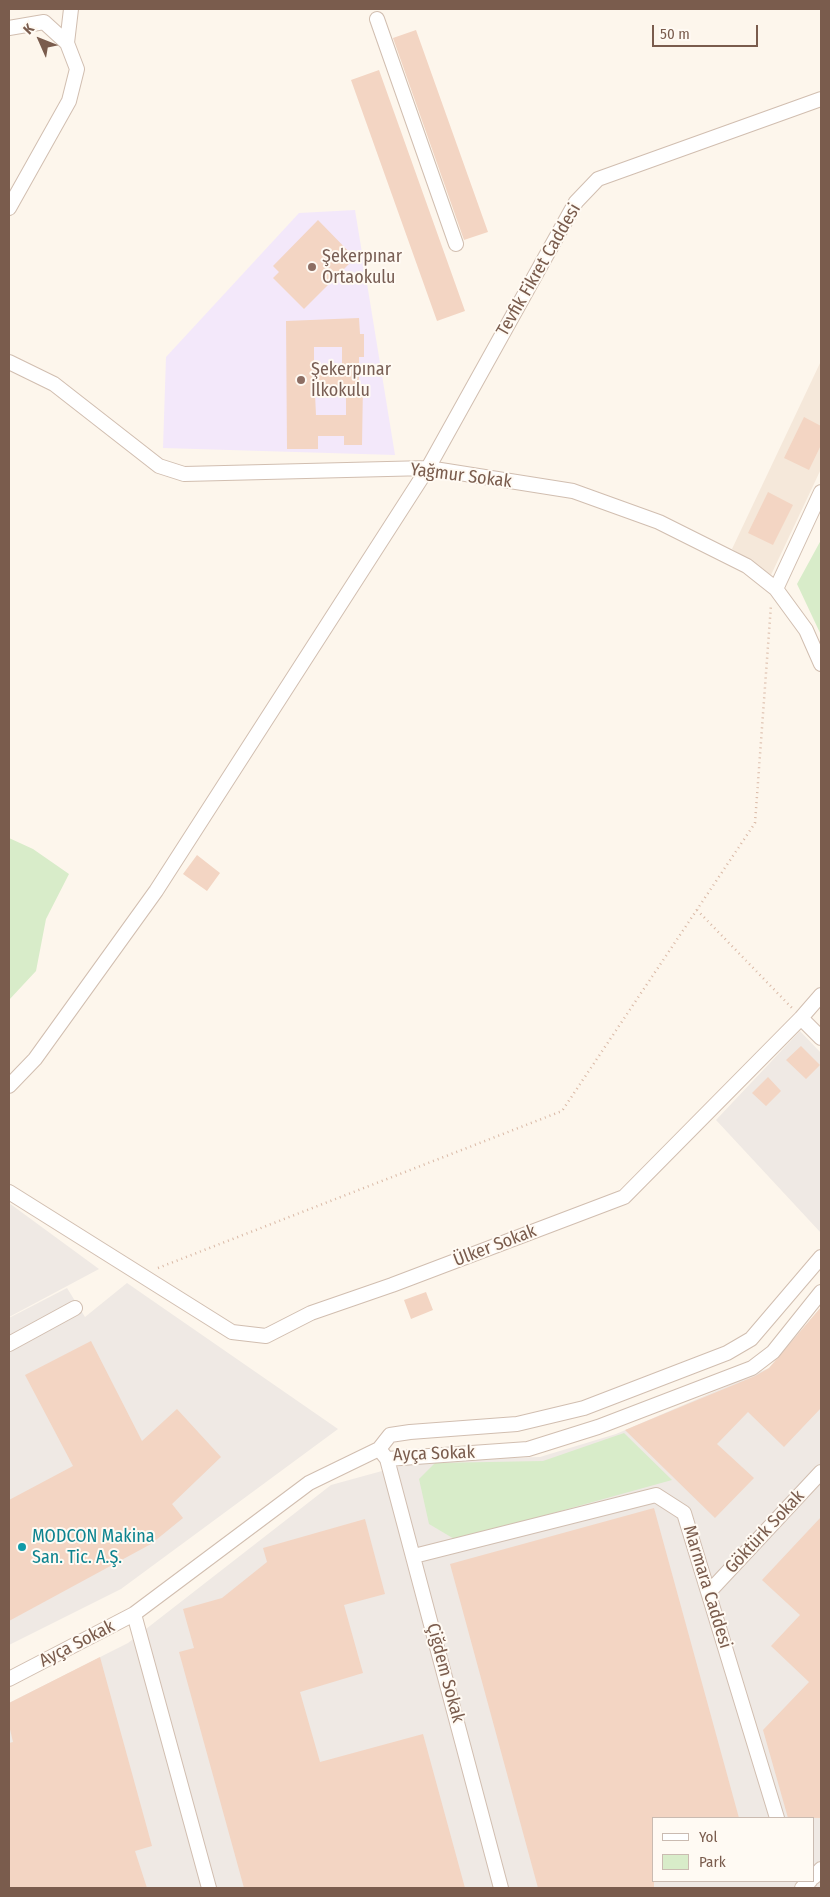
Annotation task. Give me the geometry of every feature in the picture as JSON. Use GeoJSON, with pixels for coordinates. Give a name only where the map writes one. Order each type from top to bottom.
{"type":"FeatureCollection","features":[{"type":"Feature","properties":{"kind":"street"},"geometry":{"type":"LineString","coordinates":[[67,43],[70,9]]}},
{"type":"Feature","properties":{"kind":"street"},"geometry":{"type":"LineString","coordinates":[[377,19],[456,244]]}},
{"type":"Feature","properties":{"kind":"street"},"geometry":{"type":"LineString","coordinates":[[9,28],[44,22],[67,43],[78,69],[69,101],[9,208]]}},
{"type":"Feature","properties":{"kind":"street","name":"Tevfik Fikret Caddesi"},"geometry":{"type":"LineString","coordinates":[[9,1086],[35,1059],[156,891],[428,468],[576,202],[598,179],[821,99]]}},
{"type":"Feature","properties":{"kind":"street","name":"Yağmur Sokak"},"geometry":{"type":"LineString","coordinates":[[9,362],[54,384],[159,466],[184,474],[428,468],[573,491],[659,522],[746,566],[774,587],[806,630],[821,664]]}},
{"type":"Feature","properties":{"kind":"street"},"geometry":{"type":"LineString","coordinates":[[774,587],[821,492]]}},
{"type":"Feature","properties":{"kind":"street","name":"Ülker Sokak"},"geometry":{"type":"LineString","coordinates":[[9,1192],[139,1276],[232,1332],[266,1336],[311,1313],[392,1285],[624,1197],[801,1018],[821,995]]}},
{"type":"Feature","properties":{"kind":"street"},"geometry":{"type":"LineString","coordinates":[[801,1018],[821,1038]]}},
{"type":"Feature","properties":{"kind":"street"},"geometry":{"type":"LineString","coordinates":[[383,1454],[390,1435],[517,1424],[584,1408],[727,1353],[751,1339],[821,1257]]}},
{"type":"Feature","properties":{"kind":"street","name":"Ayça Sokak"},"geometry":{"type":"LineString","coordinates":[[9,1679],[134,1614],[309,1483],[383,1454],[528,1449],[598,1427],[752,1368],[773,1352],[821,1292]]}},
{"type":"Feature","properties":{"kind":"street"},"geometry":{"type":"LineString","coordinates":[[9,1344],[75,1308]]}},
{"type":"Feature","properties":{"kind":"street","name":"Çiğdem Sokak"},"geometry":{"type":"LineString","coordinates":[[383,1454],[414,1556],[501,1888]]}},
{"type":"Feature","properties":{"kind":"street","name":"Göktürk Sokak"},"geometry":{"type":"LineString","coordinates":[[709,1592],[821,1472]]}},
{"type":"Feature","properties":{"kind":"street","name":"Marmara Caddesi"},"geometry":{"type":"LineString","coordinates":[[414,1556],[656,1495],[684,1513],[777,1817]]}},
{"type":"Feature","properties":{"kind":"street"},"geometry":{"type":"LineString","coordinates":[[134,1614],[209,1888]]}},
{"type":"Feature","properties":{"kind":"path"},"geometry":{"type":"LineString","coordinates":[[139,1276],[562,1111],[756,824],[774,587]]}},
{"type":"Feature","properties":{"kind":"path"},"geometry":{"type":"LineString","coordinates":[[697,910],[801,1018]]}},
{"type":"Feature","properties":{"kind":"shaded area"},"geometry":{"type":"Polygon","coordinates":[[[355,210],[395,455],[163,448],[166,357],[299,213],[355,210]]]}},
{"type":"Feature","properties":{"kind":"shaded area"},"geometry":{"type":"Polygon","coordinates":[[[821,361],[821,469],[771,575],[732,549],[821,361]]]}},
{"type":"Feature","properties":{"kind":"shaded area"},"geometry":{"type":"Polygon","coordinates":[[[800,1031],[821,1053],[821,1233],[716,1120],[800,1031]]]}},
{"type":"Feature","properties":{"kind":"shaded area"},"geometry":{"type":"Polygon","coordinates":[[[9,1203],[99,1269],[9,1317],[9,1203]]]}},
{"type":"Feature","properties":{"kind":"shaded area"},"geometry":{"type":"Polygon","coordinates":[[[127,1283],[338,1429],[121,1589],[9,1645],[9,1318],[67,1288],[85,1317],[127,1283]]]}},
{"type":"Feature","properties":{"kind":"shaded area"},"geometry":{"type":"Polygon","coordinates":[[[821,1307],[821,1888],[9,1888],[9,1703],[128,1643],[331,1485],[422,1460],[540,1457],[616,1434],[769,1368],[821,1307]]]}},
{"type":"Feature","properties":{"kind":"green space"},"geometry":{"type":"Polygon","coordinates":[[[821,540],[821,635],[797,584],[821,540]]]}},
{"type":"Feature","properties":{"kind":"green space"},"geometry":{"type":"Polygon","coordinates":[[[9,838],[33,849],[69,874],[46,919],[36,971],[9,1000],[9,838]]]}},
{"type":"Feature","properties":{"kind":"green space"},"geometry":{"type":"Polygon","coordinates":[[[624,1433],[672,1480],[456,1540],[429,1524],[419,1479],[435,1463],[543,1461],[624,1433]]]}},
{"type":"Feature","properties":{"kind":"building"},"geometry":{"type":"Polygon","coordinates":[[[416,30],[488,232],[464,240],[393,38],[416,30]]]}},
{"type":"Feature","properties":{"kind":"building"},"geometry":{"type":"Polygon","coordinates":[[[379,70],[465,311],[437,321],[351,80],[379,70]]]}},
{"type":"Feature","properties":{"kind":"building"},"geometry":{"type":"Polygon","coordinates":[[[318,220],[355,258],[304,309],[273,278],[279,272],[273,266],[318,220]]]}},
{"type":"Feature","properties":{"kind":"building"},"geometry":{"type":"Polygon","coordinates":[[[359,318],[360,334],[364,334],[364,357],[359,357],[359,384],[363,384],[362,445],[344,445],[344,436],[318,436],[318,449],[287,449],[286,321],[359,318]],[[314,347],[314,370],[342,369],[342,347],[314,347]],[[315,394],[316,415],[346,415],[346,394],[315,394]]]}},
{"type":"Feature","properties":{"kind":"building"},"geometry":{"type":"Polygon","coordinates":[[[804,417],[821,426],[821,445],[809,470],[784,458],[804,417]]]}},
{"type":"Feature","properties":{"kind":"building"},"geometry":{"type":"Polygon","coordinates":[[[768,492],[793,505],[773,545],[748,533],[768,492]]]}},
{"type":"Feature","properties":{"kind":"building"},"geometry":{"type":"Polygon","coordinates":[[[197,855],[220,873],[207,891],[183,874],[197,855]]]}},
{"type":"Feature","properties":{"kind":"building"},"geometry":{"type":"Polygon","coordinates":[[[801,1046],[820,1065],[806,1079],[786,1060],[801,1046]]]}},
{"type":"Feature","properties":{"kind":"building"},"geometry":{"type":"Polygon","coordinates":[[[768,1077],[781,1091],[766,1106],[752,1093],[768,1077]]]}},
{"type":"Feature","properties":{"kind":"building"},"geometry":{"type":"Polygon","coordinates":[[[426,1292],[433,1310],[411,1319],[404,1300],[426,1292]]]}},
{"type":"Feature","properties":{"kind":"building"},"geometry":{"type":"Polygon","coordinates":[[[821,1307],[821,1408],[784,1447],[748,1412],[717,1444],[754,1478],[715,1518],[625,1430],[755,1376],[769,1368],[821,1307]]]}},
{"type":"Feature","properties":{"kind":"building"},"geometry":{"type":"Polygon","coordinates":[[[91,1341],[142,1441],[177,1409],[221,1457],[172,1504],[183,1518],[151,1544],[9,1621],[9,1500],[73,1466],[25,1375],[91,1341]]]}},
{"type":"Feature","properties":{"kind":"building"},"geometry":{"type":"Polygon","coordinates":[[[654,1508],[739,1817],[652,1817],[652,1882],[654,1882],[654,1888],[538,1888],[450,1564],[654,1508]]]}},
{"type":"Feature","properties":{"kind":"building"},"geometry":{"type":"Polygon","coordinates":[[[821,1517],[821,1818],[788,1817],[763,1730],[809,1682],[771,1646],[800,1615],[762,1580],[821,1517]]]}},
{"type":"Feature","properties":{"kind":"building"},"geometry":{"type":"Polygon","coordinates":[[[365,1519],[385,1594],[344,1605],[363,1673],[300,1692],[320,1762],[423,1734],[465,1888],[244,1888],[179,1652],[194,1648],[183,1609],[222,1598],[267,1562],[263,1548],[365,1519]]]}},
{"type":"Feature","properties":{"kind":"building"},"geometry":{"type":"Polygon","coordinates":[[[100,1657],[152,1846],[135,1851],[147,1888],[9,1888],[9,1743],[13,1742],[9,1725],[9,1703],[100,1657]]]}},
{"type":"Feature","properties":{"kind":"place","name":"Şekerpınar Ortaokulu"},"geometry":{"type":"Point","coordinates":[312,267]}},
{"type":"Feature","properties":{"kind":"place","name":"Şekerpınar İlkokulu"},"geometry":{"type":"Point","coordinates":[301,380]}},
{"type":"Feature","properties":{"kind":"place","name":"MODCON Makina San. Tic. A.Ş."},"geometry":{"type":"Point","coordinates":[22,1547]}}]}
